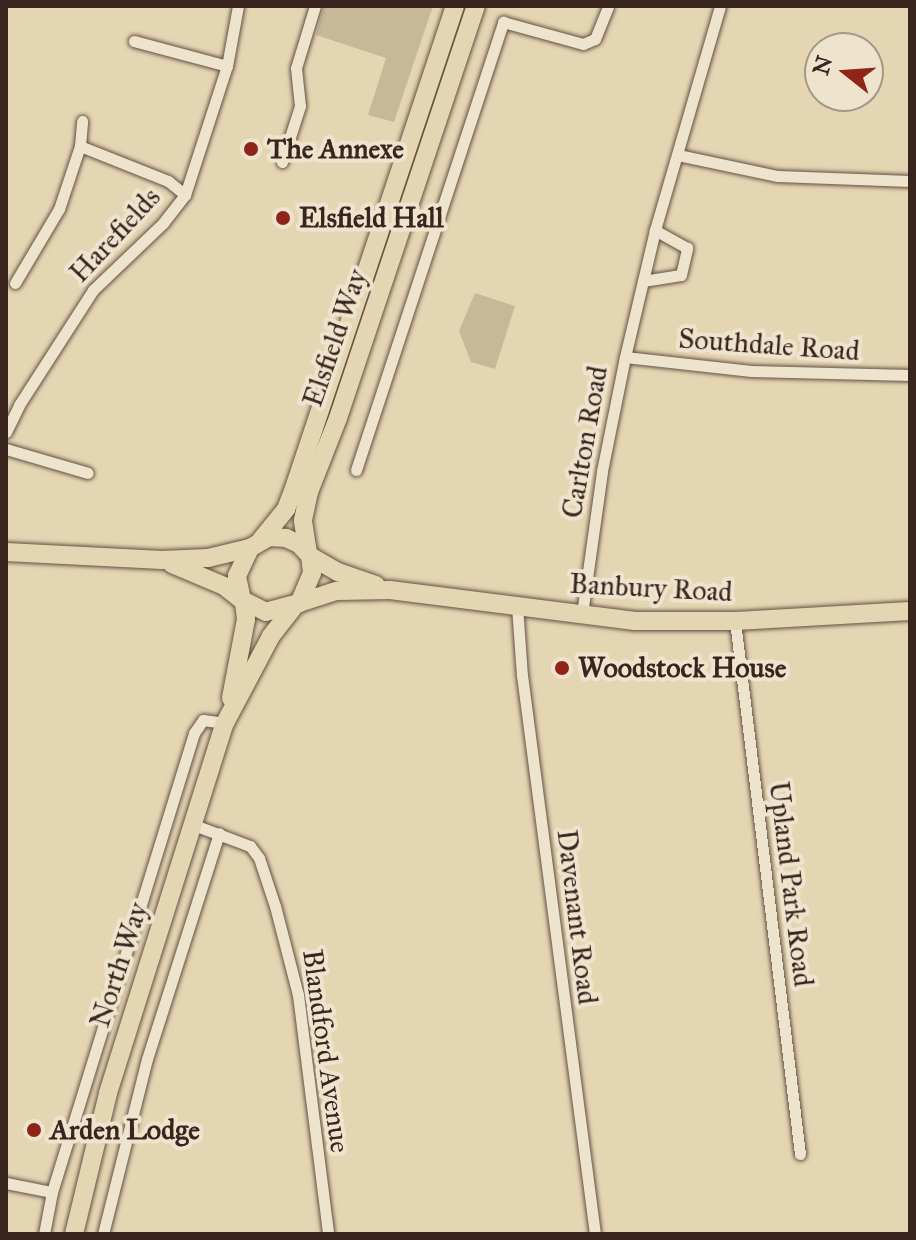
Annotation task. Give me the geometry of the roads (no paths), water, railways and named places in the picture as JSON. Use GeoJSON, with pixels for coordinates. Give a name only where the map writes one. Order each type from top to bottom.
{"type":"FeatureCollection","features":[{"type":"Feature","properties":{"kind":"main road","name":"Elsfield Way"},"geometry":{"type":"LineString","coordinates":[[255,544],[286,509],[294,488],[455,6]]}},
{"type":"Feature","properties":{"kind":"main road","name":"Elsfield Way"},"geometry":{"type":"LineString","coordinates":[[309,554],[303,520],[309,492],[338,418],[476,6]]}},
{"type":"Feature","properties":{"kind":"main road"},"geometry":{"type":"LineString","coordinates":[[6,552],[162,560],[208,558],[286,538],[309,554],[309,585],[297,604],[266,612],[243,602],[210,579],[162,560]]}},
{"type":"Feature","properties":{"kind":"main road"},"geometry":{"type":"LineString","coordinates":[[243,602],[237,576],[255,544]]}},
{"type":"Feature","properties":{"kind":"main road","name":"Banbury Road"},"geometry":{"type":"LineString","coordinates":[[309,554],[338,572],[390,590]]}},
{"type":"Feature","properties":{"kind":"main road","name":"Banbury Road"},"geometry":{"type":"LineString","coordinates":[[297,604],[337,591],[390,590],[635,621],[735,621],[910,611]]}},
{"type":"Feature","properties":{"kind":"main road","name":"North Way"},"geometry":{"type":"LineString","coordinates":[[74,1234],[108,1093],[226,720],[245,627],[243,602]]}},
{"type":"Feature","properties":{"kind":"main road","name":"North Way"},"geometry":{"type":"LineString","coordinates":[[226,720],[271,636],[297,604]]}},
{"type":"Feature","properties":{"kind":"street","name":"Harefields"},"geometry":{"type":"LineString","coordinates":[[6,432],[19,405],[93,290],[163,223],[185,195],[227,66],[238,6]]}},
{"type":"Feature","properties":{"kind":"street"},"geometry":{"type":"LineString","coordinates":[[282,162],[300,106],[296,68],[315,6]]}},
{"type":"Feature","properties":{"kind":"street"},"geometry":{"type":"LineString","coordinates":[[356,470],[503,22],[583,44],[595,39],[608,6]]}},
{"type":"Feature","properties":{"kind":"street","name":"Carlton Road"},"geometry":{"type":"LineString","coordinates":[[582,614],[602,471],[625,357],[655,230],[720,6]]}},
{"type":"Feature","properties":{"kind":"street"},"geometry":{"type":"LineString","coordinates":[[134,41],[227,66]]}},
{"type":"Feature","properties":{"kind":"street"},"geometry":{"type":"LineString","coordinates":[[15,283],[59,209],[80,146],[82,121]]}},
{"type":"Feature","properties":{"kind":"street","name":"Harefields"},"geometry":{"type":"LineString","coordinates":[[80,146],[168,181],[185,195]]}},
{"type":"Feature","properties":{"kind":"street"},"geometry":{"type":"LineString","coordinates":[[678,155],[778,176],[910,181]]}},
{"type":"Feature","properties":{"kind":"street"},"geometry":{"type":"LineString","coordinates":[[643,281],[681,275],[687,248],[655,230]]}},
{"type":"Feature","properties":{"kind":"street","name":"Southdale Road"},"geometry":{"type":"LineString","coordinates":[[625,357],[751,371],[910,375]]}},
{"type":"Feature","properties":{"kind":"street"},"geometry":{"type":"LineString","coordinates":[[6,449],[88,473]]}},
{"type":"Feature","properties":{"kind":"street","name":"Davenant Road"},"geometry":{"type":"LineString","coordinates":[[517,606],[522,675],[595,1234]]}},
{"type":"Feature","properties":{"kind":"street","name":"Upland Park Road"},"geometry":{"type":"LineString","coordinates":[[735,621],[800,1154]]}},
{"type":"Feature","properties":{"kind":"street"},"geometry":{"type":"LineString","coordinates":[[44,1234],[52,1192],[194,733],[203,720],[226,720]]}},
{"type":"Feature","properties":{"kind":"street","name":"Blandford Avenue"},"geometry":{"type":"LineString","coordinates":[[194,825],[243,842],[259,858],[291,961],[305,1036],[328,1234]]}},
{"type":"Feature","properties":{"kind":"street"},"geometry":{"type":"LineString","coordinates":[[103,1234],[147,1059],[219,833]]}},
{"type":"Feature","properties":{"kind":"street"},"geometry":{"type":"LineString","coordinates":[[6,1183],[52,1192]]}},
{"type":"Feature","properties":{"kind":"place","name":"The Annexe"},"geometry":{"type":"Point","coordinates":[251,149]}},
{"type":"Feature","properties":{"kind":"place","name":"Elsfield Hall"},"geometry":{"type":"Point","coordinates":[283,218]}},
{"type":"Feature","properties":{"kind":"place","name":"Woodstock House"},"geometry":{"type":"Point","coordinates":[562,668]}},
{"type":"Feature","properties":{"kind":"place","name":"Arden Lodge"},"geometry":{"type":"Point","coordinates":[34,1130]}}]}
